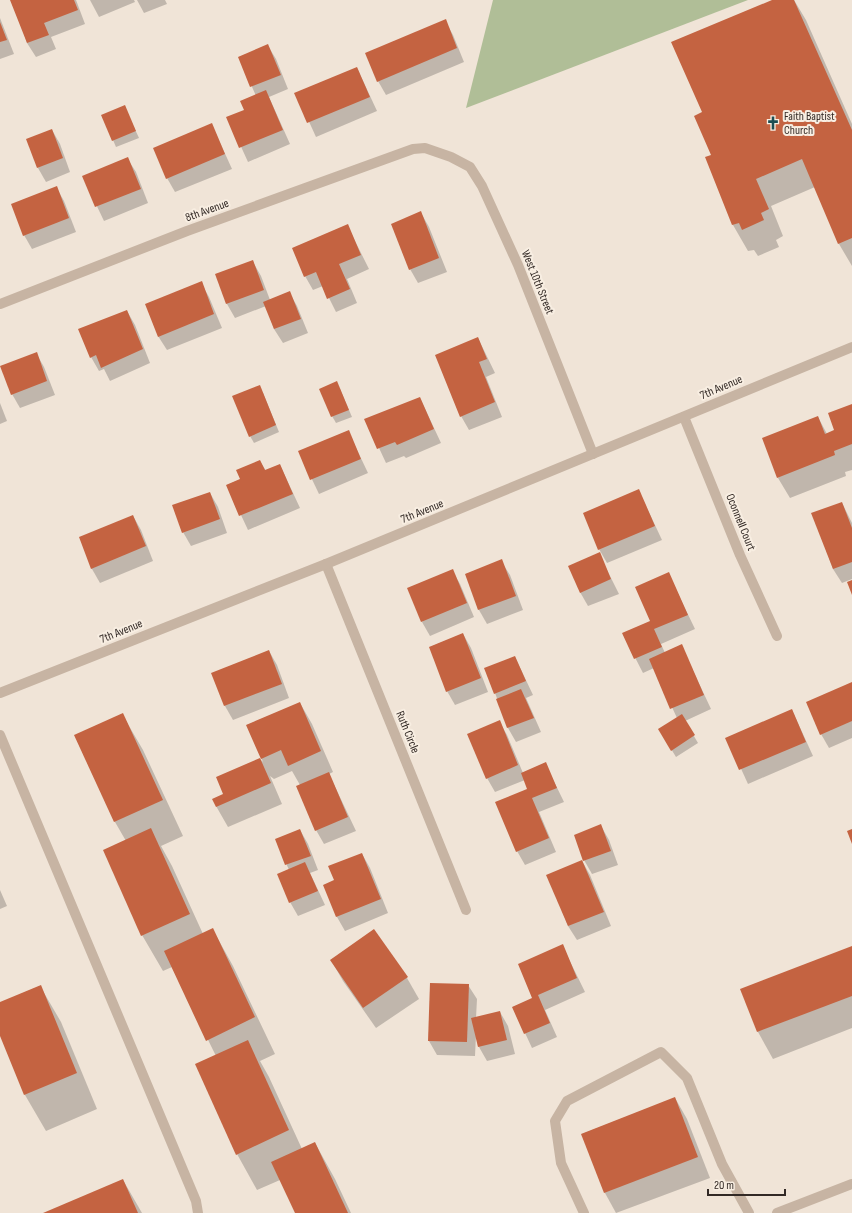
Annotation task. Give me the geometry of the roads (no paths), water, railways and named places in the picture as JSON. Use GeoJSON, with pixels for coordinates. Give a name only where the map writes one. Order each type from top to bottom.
{"type":"FeatureCollection","features":[{"type":"Feature","properties":{"kind":"street","name":"8th Avenue"},"geometry":{"type":"LineString","coordinates":[[0,304],[187,231],[413,149],[425,148]]}},
{"type":"Feature","properties":{"kind":"street","name":"West 10th Street"},"geometry":{"type":"LineString","coordinates":[[425,148],[451,157],[470,167],[482,186],[518,265],[593,454]]}},
{"type":"Feature","properties":{"kind":"street","name":"7th Avenue"},"geometry":{"type":"LineString","coordinates":[[0,693],[326,564],[852,347]]}},
{"type":"Feature","properties":{"kind":"street","name":"Oconnell Court"},"geometry":{"type":"LineString","coordinates":[[684,417],[740,555],[777,636]]}},
{"type":"Feature","properties":{"kind":"street","name":"Ruth Circle"},"geometry":{"type":"LineString","coordinates":[[326,564],[466,910]]}},
{"type":"Feature","properties":{"kind":"street"},"geometry":{"type":"LineString","coordinates":[[0,735],[196,1200],[198,1213]]}},
{"type":"Feature","properties":{"kind":"street"},"geometry":{"type":"LineString","coordinates":[[584,1213],[561,1163],[555,1121],[567,1102],[661,1052],[687,1078],[722,1164],[749,1213]]}},
{"type":"Feature","properties":{"kind":"street"},"geometry":{"type":"LineString","coordinates":[[777,1213],[852,1184]]}},
{"type":"Feature","properties":{"kind":"place","name":"Faith Baptist Church"},"geometry":{"type":"Point","coordinates":[773,123]}}]}
